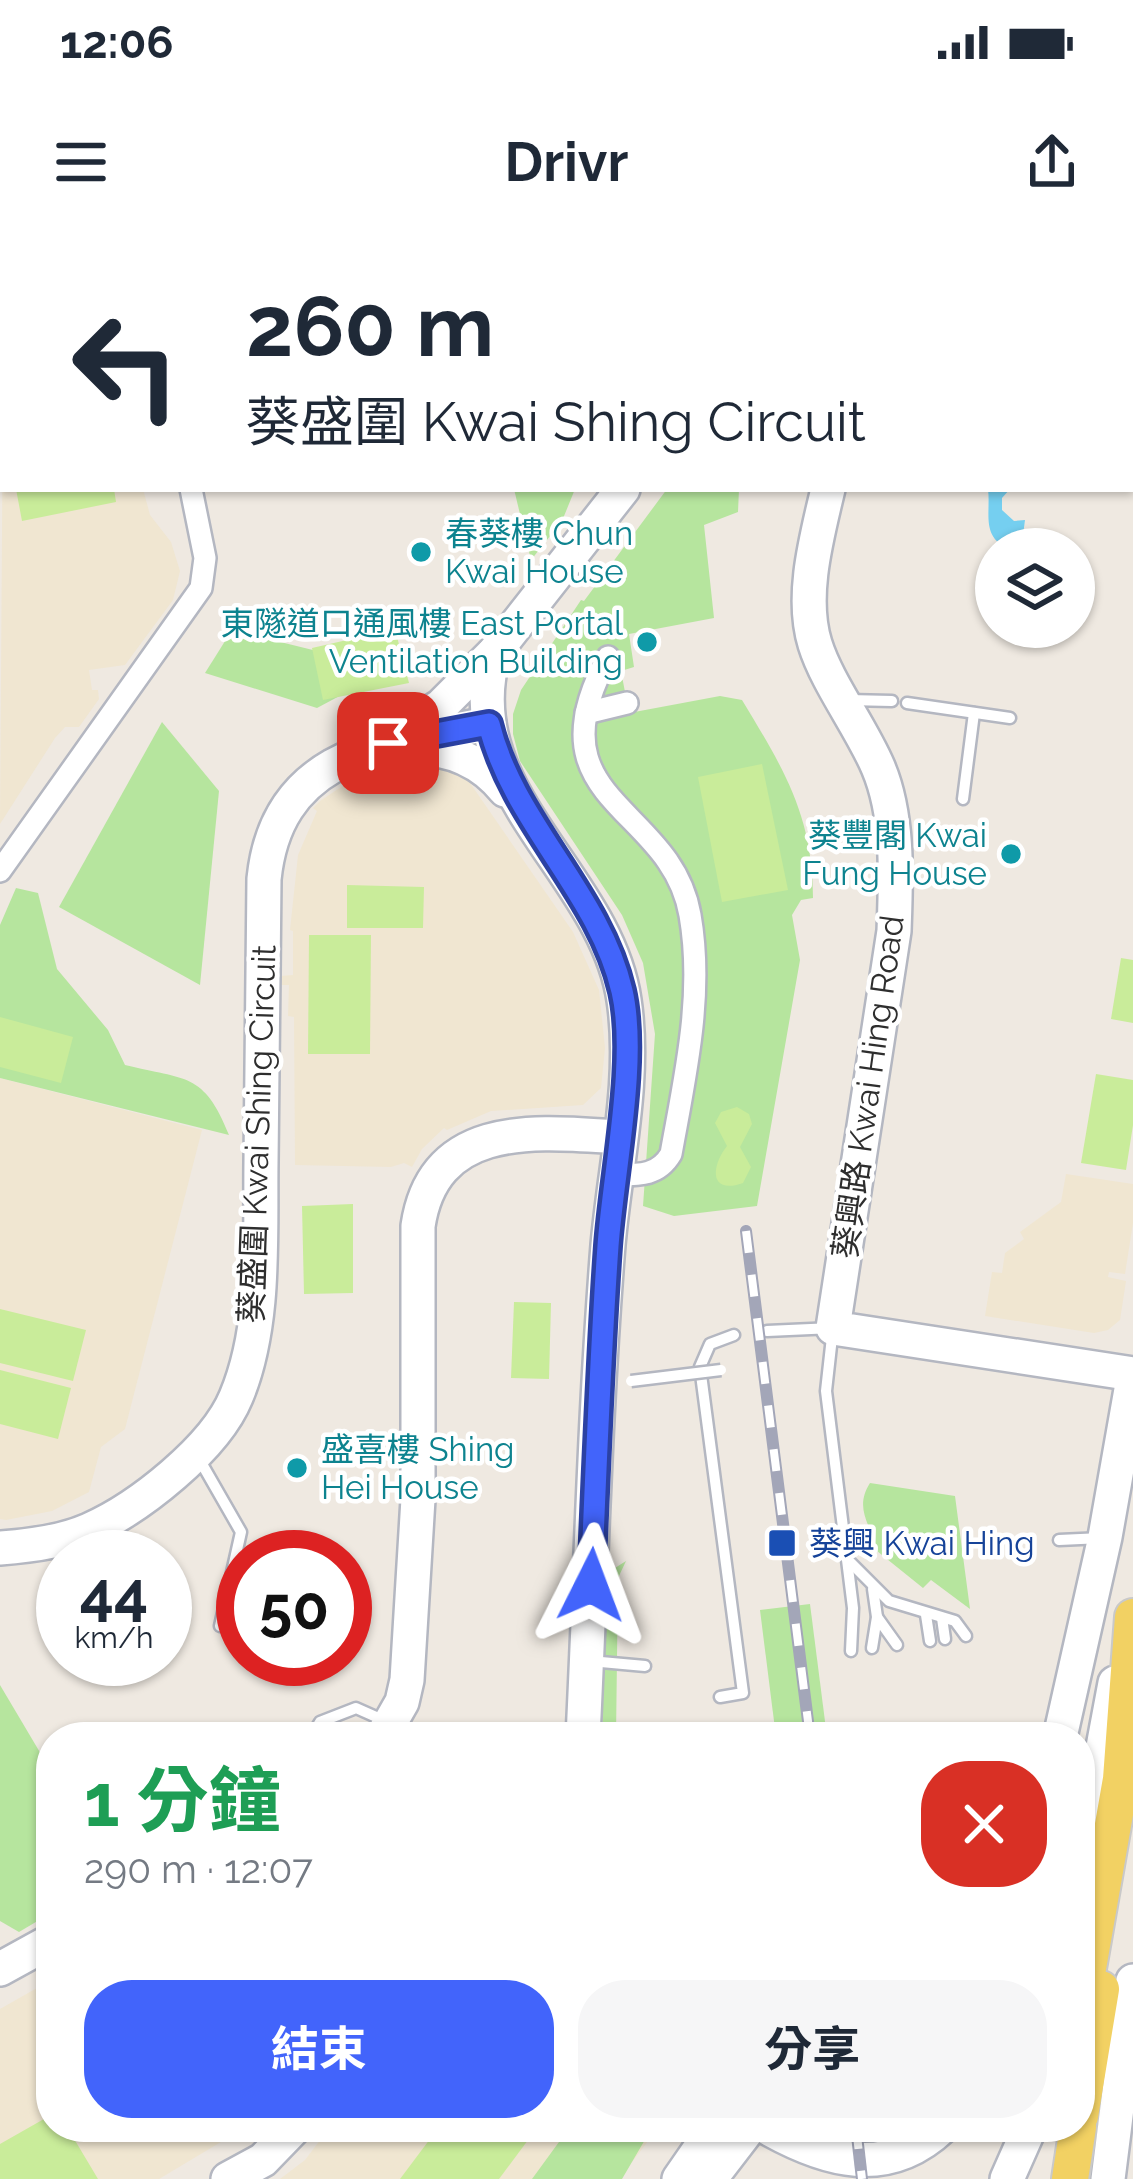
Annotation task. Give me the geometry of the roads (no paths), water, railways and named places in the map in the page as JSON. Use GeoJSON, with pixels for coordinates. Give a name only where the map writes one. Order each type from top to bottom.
{"type":"FeatureCollection","features":[{"type":"Feature","properties":{"kind":"main road"},"geometry":{"type":"LineString","coordinates":[[1095,1928],[1121,1779],[1133,1617]]}},
{"type":"Feature","properties":{"kind":"main road"},"geometry":{"type":"LineString","coordinates":[[1095,2027],[1133,1794]]}},
{"type":"Feature","properties":{"kind":"main road"},"geometry":{"type":"LineString","coordinates":[[1052,2179],[1058,2142]]}},
{"type":"Feature","properties":{"kind":"main road"},"geometry":{"type":"LineString","coordinates":[[1070,2179],[1076,2142]]}},
{"type":"Feature","properties":{"kind":"street"},"geometry":{"type":"LineString","coordinates":[[0,871],[201,588],[205,558],[192,492]]}},
{"type":"Feature","properties":{"kind":"street"},"geometry":{"type":"LineString","coordinates":[[365,748],[441,706],[494,653],[621,492]]}},
{"type":"Feature","properties":{"kind":"street","name":"葵興路 Kwai Hing Road"},"geometry":{"type":"LineString","coordinates":[[827,492],[817,535],[810,610],[814,644],[880,770],[891,824],[896,888],[894,931],[833,1328]]}},
{"type":"Feature","properties":{"kind":"street"},"geometry":{"type":"LineString","coordinates":[[494,653],[485,683],[489,724],[497,760],[523,812]]}},
{"type":"Feature","properties":{"kind":"street"},"geometry":{"type":"LineString","coordinates":[[608,657],[586,712],[585,747],[597,783],[679,879],[690,913],[696,988],[671,1154],[661,1168],[645,1175],[616,1175]]}},
{"type":"Feature","properties":{"kind":"street"},"geometry":{"type":"LineString","coordinates":[[586,712],[627,703]]}},
{"type":"Feature","properties":{"kind":"street","name":"葵盛圍 Kwai Shing Circuit"},"geometry":{"type":"LineString","coordinates":[[0,1548],[39,1544],[89,1530],[141,1498],[196,1454],[236,1399],[257,1301],[266,855],[274,828],[304,784],[365,748],[489,724]]}},
{"type":"Feature","properties":{"kind":"street"},"geometry":{"type":"LineString","coordinates":[[365,748],[428,747],[458,754],[497,779],[611,949],[624,999],[627,1046],[616,1175],[616,1382],[584,1722]]}},
{"type":"Feature","properties":{"kind":"street"},"geometry":{"type":"LineString","coordinates":[[390,1722],[407,1680],[412,1610],[418,1499],[418,1226],[425,1197],[452,1161],[470,1147],[500,1136],[542,1132],[619,1137]]}},
{"type":"Feature","properties":{"kind":"street"},"geometry":{"type":"LineString","coordinates":[[833,1328],[1133,1376],[1105,1538],[1063,1722]]}},
{"type":"Feature","properties":{"kind":"street"},"geometry":{"type":"LineString","coordinates":[[1095,1795],[1133,1606]]}},
{"type":"Feature","properties":{"kind":"street"},"geometry":{"type":"LineString","coordinates":[[0,1968],[36,1949]]}},
{"type":"Feature","properties":{"kind":"street"},"geometry":{"type":"LineString","coordinates":[[1108,2179],[1133,1981]]}},
{"type":"Feature","properties":{"kind":"street"},"geometry":{"type":"LineString","coordinates":[[228,2179],[263,2160],[280,2142]]}},
{"type":"Feature","properties":{"kind":"street"},"geometry":{"type":"LineString","coordinates":[[679,2179],[705,2142]]}},
{"type":"Feature","properties":{"kind":"street"},"geometry":{"type":"LineString","coordinates":[[710,2179],[738,2142]]}},
{"type":"Feature","properties":{"kind":"street"},"geometry":{"type":"LineString","coordinates":[[797,2142],[836,2161],[862,2162],[913,2151],[924,2142]]}},
{"type":"Feature","properties":{"kind":"street"},"geometry":{"type":"LineString","coordinates":[[1007,2179],[1026,2142]]}},
{"type":"Feature","properties":{"kind":"street"},"geometry":{"type":"LineString","coordinates":[[1027,2179],[1031,2142]]}},
{"type":"Feature","properties":{"kind":"lane"},"geometry":{"type":"LineString","coordinates":[[844,700],[892,701]]}},
{"type":"Feature","properties":{"kind":"lane"},"geometry":{"type":"LineString","coordinates":[[907,703],[1010,718]]}},
{"type":"Feature","properties":{"kind":"lane"},"geometry":{"type":"LineString","coordinates":[[963,799],[974,713]]}},
{"type":"Feature","properties":{"kind":"lane"},"geometry":{"type":"LineString","coordinates":[[767,1330],[833,1328],[826,1390],[853,1608],[851,1651]]}},
{"type":"Feature","properties":{"kind":"lane"},"geometry":{"type":"LineString","coordinates":[[721,1697],[743,1693],[700,1366],[710,1344],[734,1336]]}},
{"type":"Feature","properties":{"kind":"lane"},"geometry":{"type":"LineString","coordinates":[[616,1382],[721,1370]]}},
{"type":"Feature","properties":{"kind":"lane"},"geometry":{"type":"LineString","coordinates":[[196,1454],[241,1530]]}},
{"type":"Feature","properties":{"kind":"lane"},"geometry":{"type":"LineString","coordinates":[[1058,1540],[1105,1538]]}},
{"type":"Feature","properties":{"kind":"lane"},"geometry":{"type":"LineString","coordinates":[[847,1559],[889,1601],[955,1622],[966,1636]]}},
{"type":"Feature","properties":{"kind":"lane"},"geometry":{"type":"LineString","coordinates":[[872,1648],[877,1617],[873,1588]]}},
{"type":"Feature","properties":{"kind":"lane"},"geometry":{"type":"LineString","coordinates":[[926,1615],[930,1641]]}},
{"type":"Feature","properties":{"kind":"lane"},"geometry":{"type":"LineString","coordinates":[[877,1617],[897,1645]]}},
{"type":"Feature","properties":{"kind":"lane"},"geometry":{"type":"LineString","coordinates":[[942,1618],[945,1639]]}},
{"type":"Feature","properties":{"kind":"lane"},"geometry":{"type":"LineString","coordinates":[[587,1661],[645,1666]]}},
{"type":"Feature","properties":{"kind":"lane"},"geometry":{"type":"LineString","coordinates":[[320,1722],[356,1708],[370,1711],[379,1722]]}},
{"type":"Feature","properties":{"kind":"water"},"geometry":{"type":"Polygon","coordinates":[[[988,492],[1007,492],[1002,510],[1014,521],[1025,520],[1024,528],[990,528],[988,492]]]}},
{"type":"Feature","properties":{"kind":"railway"},"geometry":{"type":"LineString","coordinates":[[746,1231],[808,1722]]}},
{"type":"Feature","properties":{"kind":"railway"},"geometry":{"type":"LineString","coordinates":[[858,2142],[862,2179]]}},
{"type":"Feature","properties":{"kind":"place","name":"春葵樓 Chun Kwai House"},"geometry":{"type":"Point","coordinates":[421,552]}},
{"type":"Feature","properties":{"kind":"place","name":"東隧道口通風樓 East Portal Ventilation Building"},"geometry":{"type":"Point","coordinates":[647,642]}},
{"type":"Feature","properties":{"kind":"place","name":"葵豐閣 Kwai Fung House"},"geometry":{"type":"Point","coordinates":[1011,854]}},
{"type":"Feature","properties":{"kind":"place","name":"盛喜樓 Shing Hei House"},"geometry":{"type":"Point","coordinates":[297,1468]}},
{"type":"Feature","properties":{"kind":"place","name":"葵興 Kwai Hing"},"geometry":{"type":"Point","coordinates":[782,1543]}}]}
